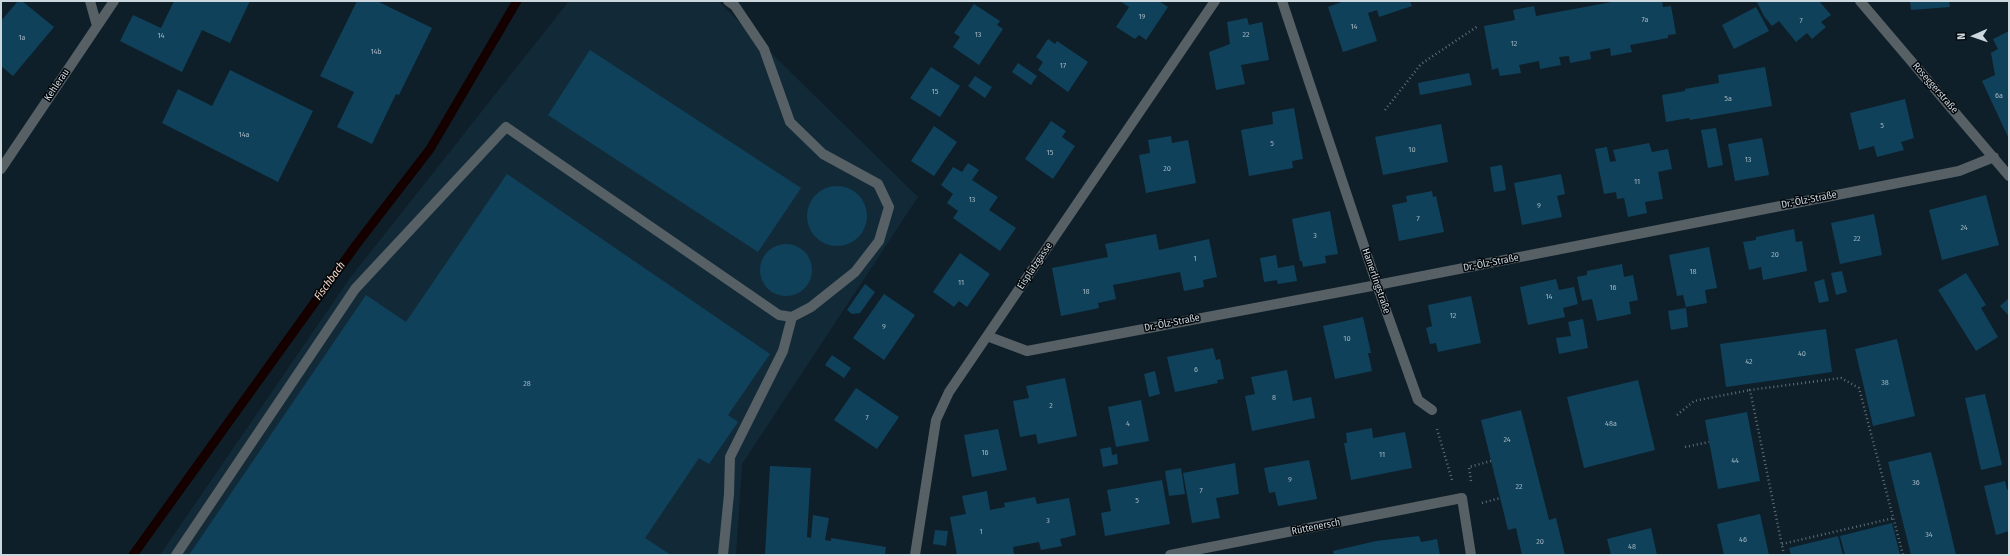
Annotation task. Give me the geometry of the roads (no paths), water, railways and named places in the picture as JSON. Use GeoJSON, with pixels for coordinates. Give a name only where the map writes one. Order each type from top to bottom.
{"type":"FeatureCollection","features":[{"type":"Feature","properties":{"kind":"street"},"geometry":{"type":"LineString","coordinates":[[90,1],[97,26]]}},
{"type":"Feature","properties":{"kind":"street","name":"Kehlerau"},"geometry":{"type":"LineString","coordinates":[[1,169],[114,1]]}},
{"type":"Feature","properties":{"kind":"street"},"geometry":{"type":"LineString","coordinates":[[176,555],[355,289],[506,127],[779,315],[792,317],[812,307],[855,272],[879,241],[889,207],[878,184],[823,154],[790,122],[764,49],[735,6],[728,1]]}},
{"type":"Feature","properties":{"kind":"street","name":"Eisplatzgasse"},"geometry":{"type":"LineString","coordinates":[[915,555],[936,420],[949,392],[1215,1]]}},
{"type":"Feature","properties":{"kind":"street","name":"Hamerlingstraße"},"geometry":{"type":"LineString","coordinates":[[1282,1],[1377,285],[1418,400],[1432,410]]}},
{"type":"Feature","properties":{"kind":"street","name":"Roseggerstraße"},"geometry":{"type":"LineString","coordinates":[[1860,1],[2009,176]]}},
{"type":"Feature","properties":{"kind":"street","name":"Dr.-Ölz-Straße"},"geometry":{"type":"LineString","coordinates":[[987,336],[1027,351],[1377,285],[1959,171],[1994,157]]}},
{"type":"Feature","properties":{"kind":"street"},"geometry":{"type":"LineString","coordinates":[[723,555],[730,457],[783,351],[792,317]]}},
{"type":"Feature","properties":{"kind":"street","name":"Rüttenersch"},"geometry":{"type":"LineString","coordinates":[[1170,555],[1462,498],[1472,555]]}},
{"type":"Feature","properties":{"kind":"waterway","name":"Fischbach"},"geometry":{"type":"LineString","coordinates":[[133,555],[356,245],[430,149],[517,1]]}}]}
